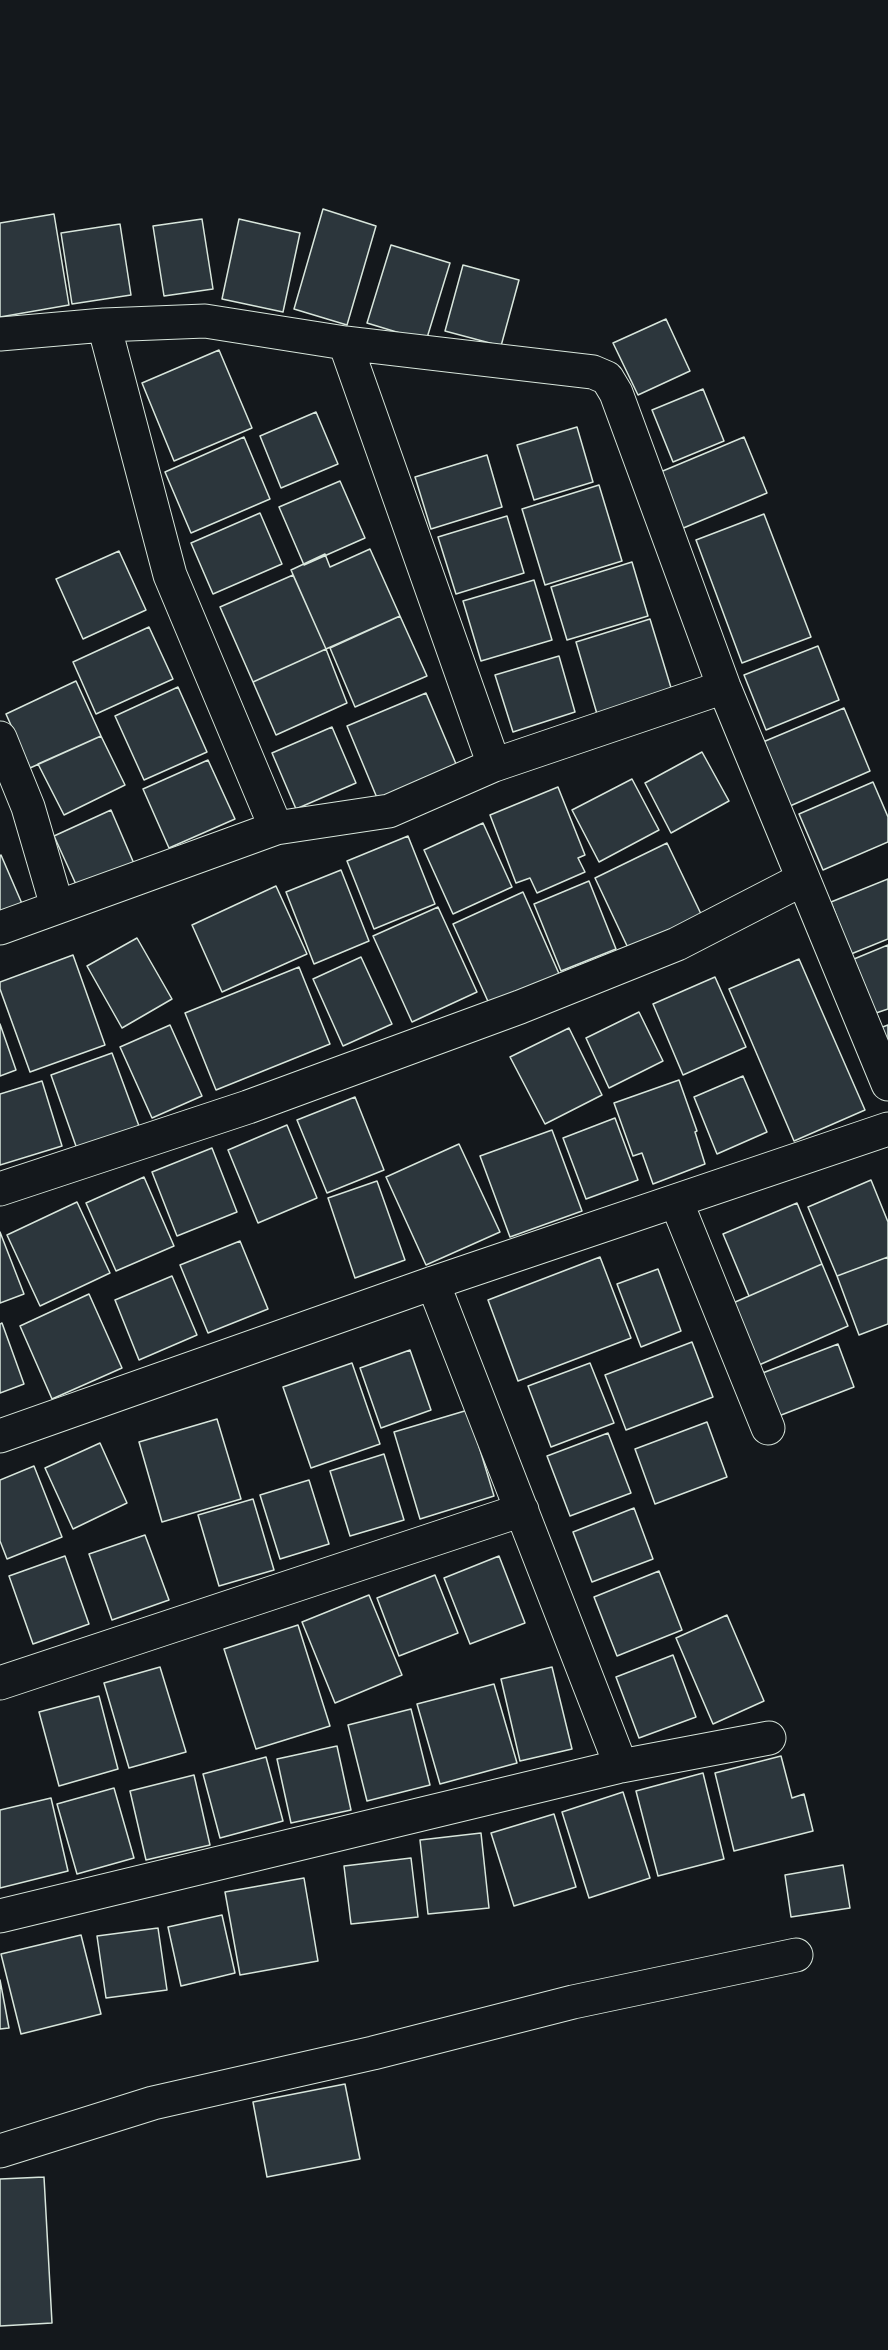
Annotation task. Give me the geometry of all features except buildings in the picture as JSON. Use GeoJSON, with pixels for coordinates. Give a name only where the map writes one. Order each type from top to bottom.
{"type":"FeatureCollection","features":[{"type":"Feature","properties":{"kind":"street"},"geometry":{"type":"LineString","coordinates":[[0,334],[104,325],[204,321],[345,343],[592,372],[607,378],[616,393],[724,687],[888,1084]]}},
{"type":"Feature","properties":{"kind":"street"},"geometry":{"type":"LineString","coordinates":[[104,325],[170,575],[276,828]]}},
{"type":"Feature","properties":{"kind":"street"},"geometry":{"type":"LineString","coordinates":[[345,343],[494,765]]}},
{"type":"Feature","properties":{"kind":"street"},"geometry":{"type":"LineString","coordinates":[[0,928],[276,828],[389,811],[494,765],[724,687]]}},
{"type":"Feature","properties":{"kind":"street"},"geometry":{"type":"LineString","coordinates":[[0,738],[28,807],[57,906]]}},
{"type":"Feature","properties":{"kind":"street"},"geometry":{"type":"LineString","coordinates":[[0,1189],[248,1107],[519,1007],[677,944],[803,879]]}},
{"type":"Feature","properties":{"kind":"street"},"geometry":{"type":"LineString","coordinates":[[0,1436],[433,1283],[888,1130]]}},
{"type":"Feature","properties":{"kind":"street"},"geometry":{"type":"LineString","coordinates":[[676,1201],[768,1428]]}},
{"type":"Feature","properties":{"kind":"street"},"geometry":{"type":"LineString","coordinates":[[433,1283],[621,1766]]}},
{"type":"Feature","properties":{"kind":"street"},"geometry":{"type":"LineString","coordinates":[[0,1683],[522,1510]]}},
{"type":"Feature","properties":{"kind":"street"},"geometry":{"type":"LineString","coordinates":[[0,1916],[621,1766],[769,1738]]}},
{"type":"Feature","properties":{"kind":"street"},"geometry":{"type":"LineString","coordinates":[[0,2151],[153,2103],[373,2053],[573,2002],[796,1954]]}}]}
